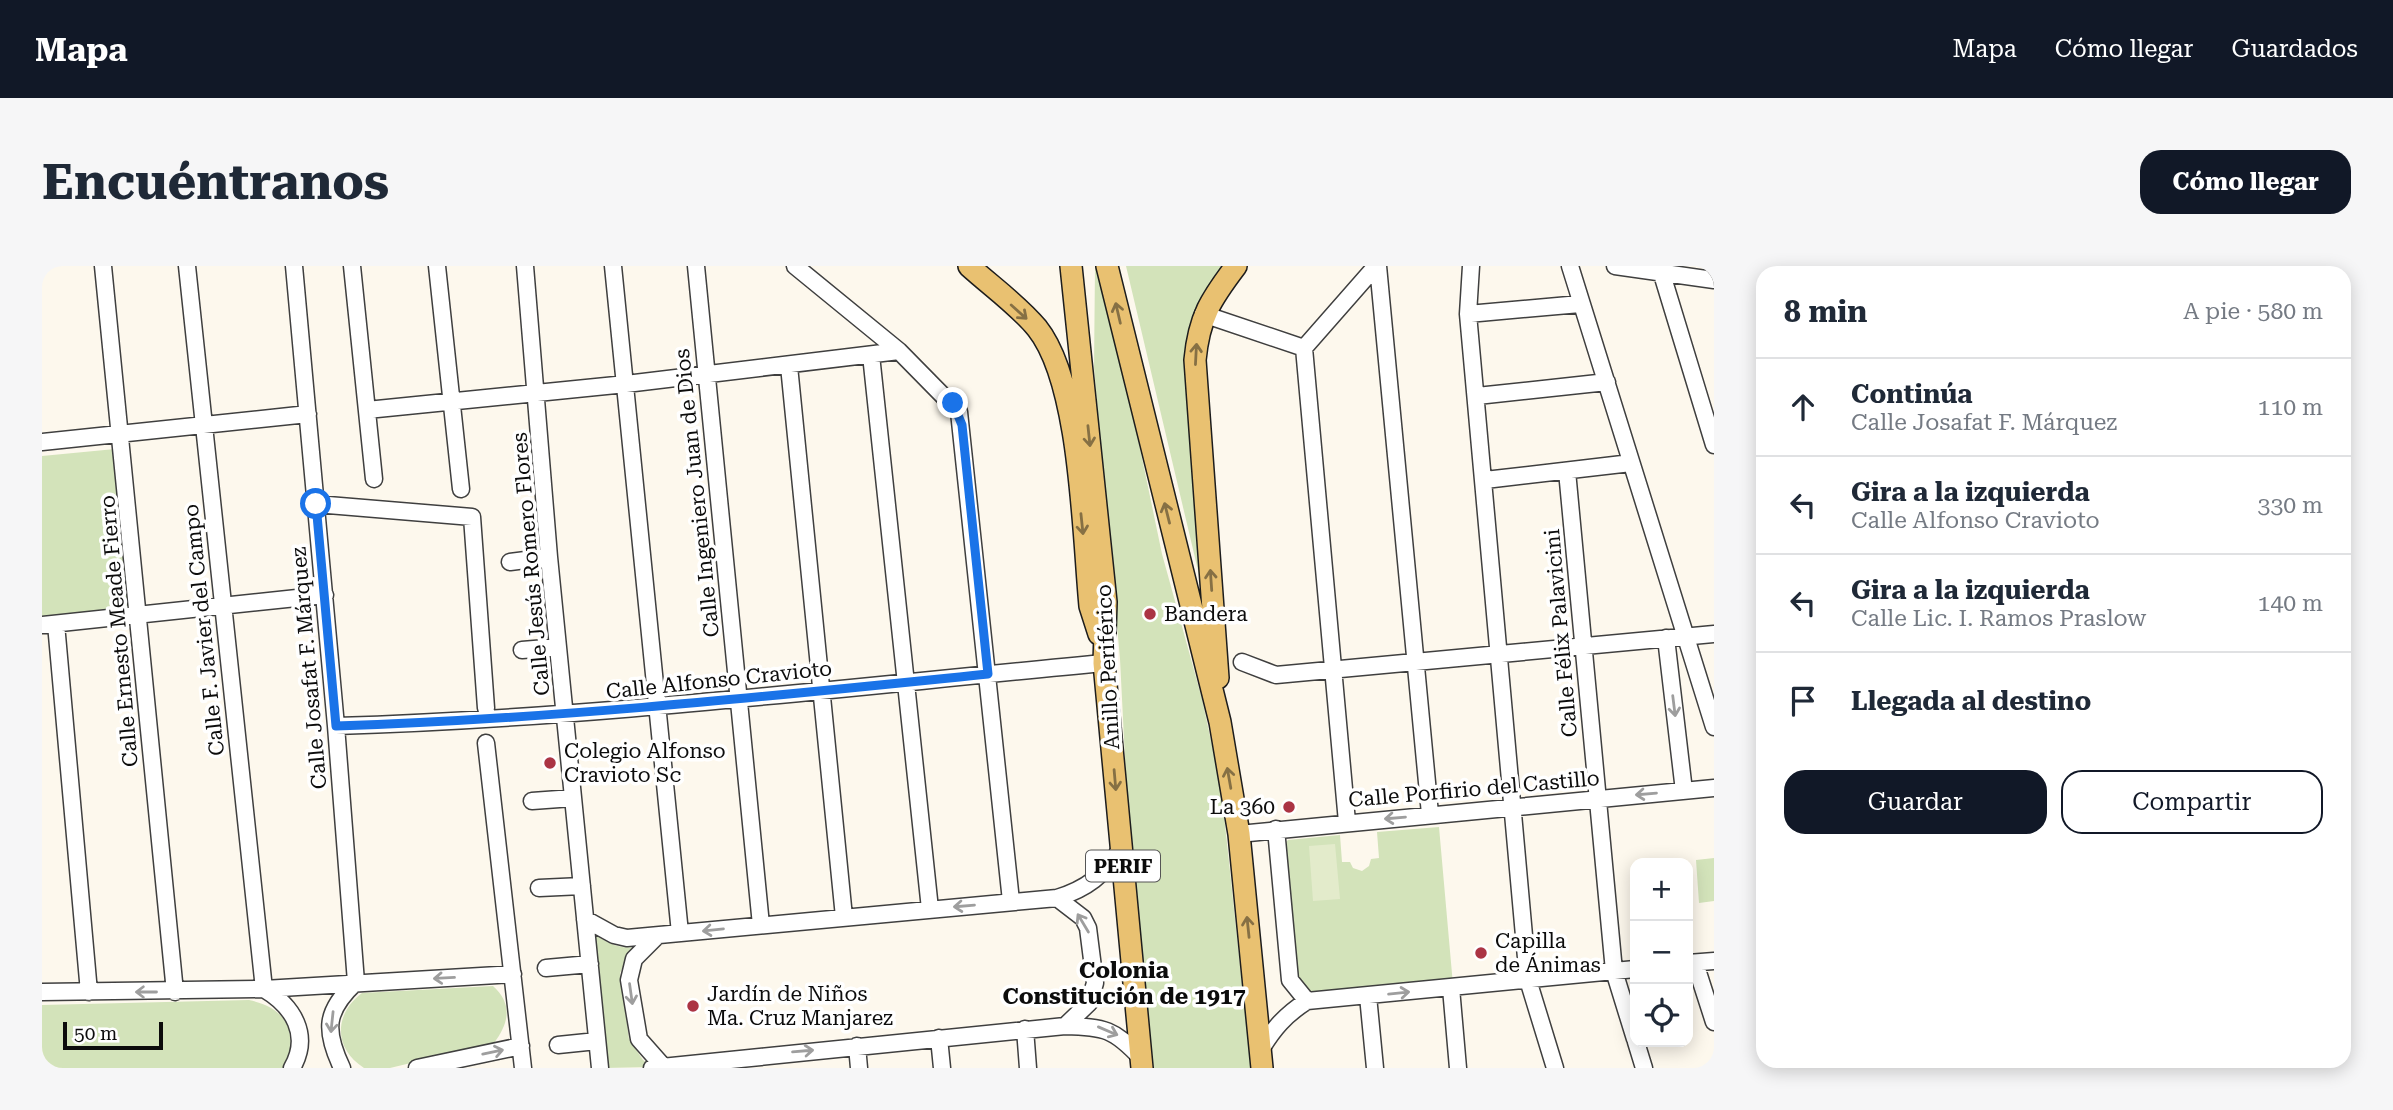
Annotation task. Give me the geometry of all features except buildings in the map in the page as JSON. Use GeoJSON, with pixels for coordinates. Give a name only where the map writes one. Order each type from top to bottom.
{"type":"FeatureCollection","features":[{"type":"Feature","properties":{"kind":"main road"},"geometry":{"type":"LineString","coordinates":[[969,266],[1036,327],[1052,354],[1069,406],[1090,606],[1104,655]]}},
{"type":"Feature","properties":{"kind":"main road","name":"Anillo Periférico"},"geometry":{"type":"LineString","coordinates":[[1072,266],[1106,602],[1104,655],[1142,1063]]}},
{"type":"Feature","properties":{"kind":"main road"},"geometry":{"type":"LineString","coordinates":[[1107,266],[1220,722],[1239,834],[1261,1060]]}},
{"type":"Feature","properties":{"kind":"main road"},"geometry":{"type":"LineString","coordinates":[[1220,722],[1195,360],[1203,314],[1210,299],[1237,266]]}},
{"type":"Feature","properties":{"kind":"street","name":"Calle Ernesto Meade Fierro"},"geometry":{"type":"LineString","coordinates":[[103,266],[175,992]]}},
{"type":"Feature","properties":{"kind":"street","name":"Calle F. Javier del Campo"},"geometry":{"type":"LineString","coordinates":[[187,266],[264,989]]}},
{"type":"Feature","properties":{"kind":"street","name":"Calle Josafat F. Márquez"},"geometry":{"type":"LineString","coordinates":[[294,266],[325,595],[356,982]]}},
{"type":"Feature","properties":{"kind":"street"},"geometry":{"type":"LineString","coordinates":[[352,266],[374,479]]}},
{"type":"Feature","properties":{"kind":"street"},"geometry":{"type":"LineString","coordinates":[[437,266],[461,488]]}},
{"type":"Feature","properties":{"kind":"street","name":"Calle Jesús Romero Flores"},"geometry":{"type":"LineString","coordinates":[[525,266],[549,557],[600,1068]]}},
{"type":"Feature","properties":{"kind":"street"},"geometry":{"type":"LineString","coordinates":[[613,266],[655,708],[680,933]]}},
{"type":"Feature","properties":{"kind":"street","name":"Calle Ingeniero Juan de Dios"},"geometry":{"type":"LineString","coordinates":[[695,266],[761,925]]}},
{"type":"Feature","properties":{"kind":"street"},"geometry":{"type":"LineString","coordinates":[[1347,822],[1336,671],[1304,348],[1377,266]]}},
{"type":"Feature","properties":{"kind":"street"},"geometry":{"type":"LineString","coordinates":[[1377,266],[1430,814]]}},
{"type":"Feature","properties":{"kind":"street"},"geometry":{"type":"LineString","coordinates":[[1471,266],[1468,313],[1528,980],[1555,1068]]}},
{"type":"Feature","properties":{"kind":"street"},"geometry":{"type":"LineString","coordinates":[[1570,266],[1714,727]]}},
{"type":"Feature","properties":{"kind":"street"},"geometry":{"type":"LineString","coordinates":[[1615,266],[1714,279]]}},
{"type":"Feature","properties":{"kind":"street"},"geometry":{"type":"LineString","coordinates":[[802,268],[899,351],[959,412],[1011,901]]}},
{"type":"Feature","properties":{"kind":"street"},"geometry":{"type":"LineString","coordinates":[[1661,271],[1714,445]]}},
{"type":"Feature","properties":{"kind":"street"},"geometry":{"type":"LineString","coordinates":[[1468,313],[1580,304]]}},
{"type":"Feature","properties":{"kind":"street"},"geometry":{"type":"LineString","coordinates":[[1203,314],[1304,348]]}},
{"type":"Feature","properties":{"kind":"street"},"geometry":{"type":"LineString","coordinates":[[367,410],[789,366],[899,351]]}},
{"type":"Feature","properties":{"kind":"street"},"geometry":{"type":"LineString","coordinates":[[871,355],[930,909]]}},
{"type":"Feature","properties":{"kind":"street"},"geometry":{"type":"LineString","coordinates":[[789,366],[844,917]]}},
{"type":"Feature","properties":{"kind":"street"},"geometry":{"type":"LineString","coordinates":[[1477,396],[1607,382]]}},
{"type":"Feature","properties":{"kind":"street"},"geometry":{"type":"LineString","coordinates":[[42,442],[308,414]]}},
{"type":"Feature","properties":{"kind":"street"},"geometry":{"type":"LineString","coordinates":[[1485,480],[1632,463]]}},
{"type":"Feature","properties":{"kind":"street","name":"Calle Félix Palavicini"},"geometry":{"type":"LineString","coordinates":[[1567,471],[1614,971],[1630,1021]]}},
{"type":"Feature","properties":{"kind":"street"},"geometry":{"type":"LineString","coordinates":[[316,504],[472,517],[486,708]]}},
{"type":"Feature","properties":{"kind":"street"},"geometry":{"type":"LineString","coordinates":[[510,562],[549,557]]}},
{"type":"Feature","properties":{"kind":"street"},"geometry":{"type":"LineString","coordinates":[[89,992],[49,624],[325,595]]}},
{"type":"Feature","properties":{"kind":"street"},"geometry":{"type":"LineString","coordinates":[[1242,662],[1276,675],[1714,634]]}},
{"type":"Feature","properties":{"kind":"street"},"geometry":{"type":"LineString","coordinates":[[1666,638],[1684,790]]}},
{"type":"Feature","properties":{"kind":"street"},"geometry":{"type":"LineString","coordinates":[[522,650],[558,647]]}},
{"type":"Feature","properties":{"kind":"street","name":"Calle Alfonso Cravioto"},"geometry":{"type":"LineString","coordinates":[[336,726],[655,708],[988,674],[1104,655]]}},
{"type":"Feature","properties":{"kind":"street"},"geometry":{"type":"LineString","coordinates":[[486,743],[523,1068]]}},
{"type":"Feature","properties":{"kind":"street","name":"Calle Porfirio del Castillo"},"geometry":{"type":"LineString","coordinates":[[1239,834],[1714,788]]}},
{"type":"Feature","properties":{"kind":"street"},"geometry":{"type":"LineString","coordinates":[[532,801],[573,798]]}},
{"type":"Feature","properties":{"kind":"street"},"geometry":{"type":"LineString","coordinates":[[1276,829],[1290,980],[1307,1002]]}},
{"type":"Feature","properties":{"kind":"street"},"geometry":{"type":"LineString","coordinates":[[585,919],[614,935],[627,938],[1057,898],[1091,884],[1112,863],[1121,848]]}},
{"type":"Feature","properties":{"kind":"street"},"geometry":{"type":"LineString","coordinates":[[538,888],[582,886]]}},
{"type":"Feature","properties":{"kind":"street"},"geometry":{"type":"LineString","coordinates":[[1057,898],[1083,918],[1088,928],[1095,983],[1089,1003],[1065,1026]]}},
{"type":"Feature","properties":{"kind":"street"},"geometry":{"type":"LineString","coordinates":[[657,936],[634,959],[629,980],[639,1038],[657,1066],[776,1061],[857,1046],[1065,1026],[1098,1026],[1113,1031],[1142,1063]]}},
{"type":"Feature","properties":{"kind":"street"},"geometry":{"type":"LineString","coordinates":[[1693,963],[1714,961]]}},
{"type":"Feature","properties":{"kind":"street"},"geometry":{"type":"LineString","coordinates":[[546,968],[590,964]]}},
{"type":"Feature","properties":{"kind":"street"},"geometry":{"type":"LineString","coordinates":[[1693,966],[1714,1022]]}},
{"type":"Feature","properties":{"kind":"street"},"geometry":{"type":"LineString","coordinates":[[1261,1060],[1273,1028],[1288,1013],[1307,1002],[1630,969]]}},
{"type":"Feature","properties":{"kind":"street"},"geometry":{"type":"LineString","coordinates":[[42,992],[264,989],[513,974]]}},
{"type":"Feature","properties":{"kind":"street"},"geometry":{"type":"LineString","coordinates":[[342,1068],[334,1049],[330,1023],[337,1002],[356,982]]}},
{"type":"Feature","properties":{"kind":"street"},"geometry":{"type":"LineString","coordinates":[[1451,988],[1458,1068]]}},
{"type":"Feature","properties":{"kind":"street"},"geometry":{"type":"LineString","coordinates":[[264,989],[281,999],[295,1017],[301,1044],[292,1068]]}},
{"type":"Feature","properties":{"kind":"street"},"geometry":{"type":"LineString","coordinates":[[1368,996],[1375,1068]]}},
{"type":"Feature","properties":{"kind":"street"},"geometry":{"type":"LineString","coordinates":[[1025,1029],[1028,1068]]}},
{"type":"Feature","properties":{"kind":"street"},"geometry":{"type":"LineString","coordinates":[[939,1038],[942,1068]]}},
{"type":"Feature","properties":{"kind":"street"},"geometry":{"type":"LineString","coordinates":[[558,1045],[597,1041]]}},
{"type":"Feature","properties":{"kind":"street"},"geometry":{"type":"LineString","coordinates":[[425,1067],[521,1046]]}},
{"type":"Feature","properties":{"kind":"street"},"geometry":{"type":"LineString","coordinates":[[857,1046],[859,1068]]}},
{"type":"Feature","properties":{"kind":"street","name":"Calle Félix Palavicini"},"geometry":{"type":"LineString","coordinates":[[1638,1047],[1644,1068]]}},
{"type":"Feature","properties":{"kind":"green space"},"geometry":{"type":"Polygon","coordinates":[[[1095,266],[1102,266],[1162,554],[1202,699],[1221,787],[1251,1068],[1150,1068],[1130,858],[1120,659],[1094,368],[1095,266]]]}},
{"type":"Feature","properties":{"kind":"green space"},"geometry":{"type":"Polygon","coordinates":[[[1126,266],[1228,266],[1191,352],[1209,617],[1126,266]]]}},
{"type":"Feature","properties":{"kind":"green space"},"geometry":{"type":"Polygon","coordinates":[[[115,449],[130,609],[42,617],[42,456],[115,449]]]}},
{"type":"Feature","properties":{"kind":"green space"},"geometry":{"type":"Polygon","coordinates":[[[1439,827],[1453,985],[1311,998],[1298,977],[1282,846],[1288,840],[1340,835],[1342,862],[1350,862],[1353,868],[1362,871],[1369,866],[1371,859],[1379,858],[1377,832],[1439,827]]]}},
{"type":"Feature","properties":{"kind":"green space"},"geometry":{"type":"Polygon","coordinates":[[[1335,844],[1340,899],[1313,901],[1309,846],[1335,844]]]}},
{"type":"Feature","properties":{"kind":"green space"},"geometry":{"type":"Polygon","coordinates":[[[1714,858],[1714,901],[1699,903],[1696,860],[1714,858]]]}},
{"type":"Feature","properties":{"kind":"green space"},"geometry":{"type":"Polygon","coordinates":[[[591,932],[614,945],[641,946],[629,954],[620,973],[629,1039],[643,1060],[652,1067],[604,1068],[591,932]]]}},
{"type":"Feature","properties":{"kind":"green space"},"geometry":{"type":"Polygon","coordinates":[[[493,986],[504,1000],[507,1014],[494,1043],[390,1068],[364,1068],[354,1060],[343,1042],[342,1021],[346,1011],[362,993],[493,986]]]}},
{"type":"Feature","properties":{"kind":"green space"},"geometry":{"type":"Polygon","coordinates":[[[249,1000],[273,1009],[286,1024],[291,1043],[285,1068],[42,1068],[42,1005],[249,1000]]]}},
{"type":"Feature","properties":{"kind":"place","name":"Bandera"},"geometry":{"type":"Point","coordinates":[1150,614]}},
{"type":"Feature","properties":{"kind":"place","name":"Colegio Alfonso Cravioto Sc"},"geometry":{"type":"Point","coordinates":[550,763]}},
{"type":"Feature","properties":{"kind":"place","name":"La 360"},"geometry":{"type":"Point","coordinates":[1289,807]}},
{"type":"Feature","properties":{"kind":"place","name":"Capilla de Ánimas"},"geometry":{"type":"Point","coordinates":[1481,953]}},
{"type":"Feature","properties":{"kind":"place","name":"Jardín de Niños Ma. Cruz Manjarez"},"geometry":{"type":"Point","coordinates":[693,1006]}},
{"type":"Feature","properties":{"kind":"district","name":"Colonia Constitución de 1917"},"geometry":{"type":"Point","coordinates":[1124,983]}},
{"type":"Feature","properties":{"kind":"route"},"geometry":{"type":"LineString","coordinates":[[316,504],[336,726],[457,722],[655,708],[988,674],[962,425],[959,412],[953,403]]}}]}
